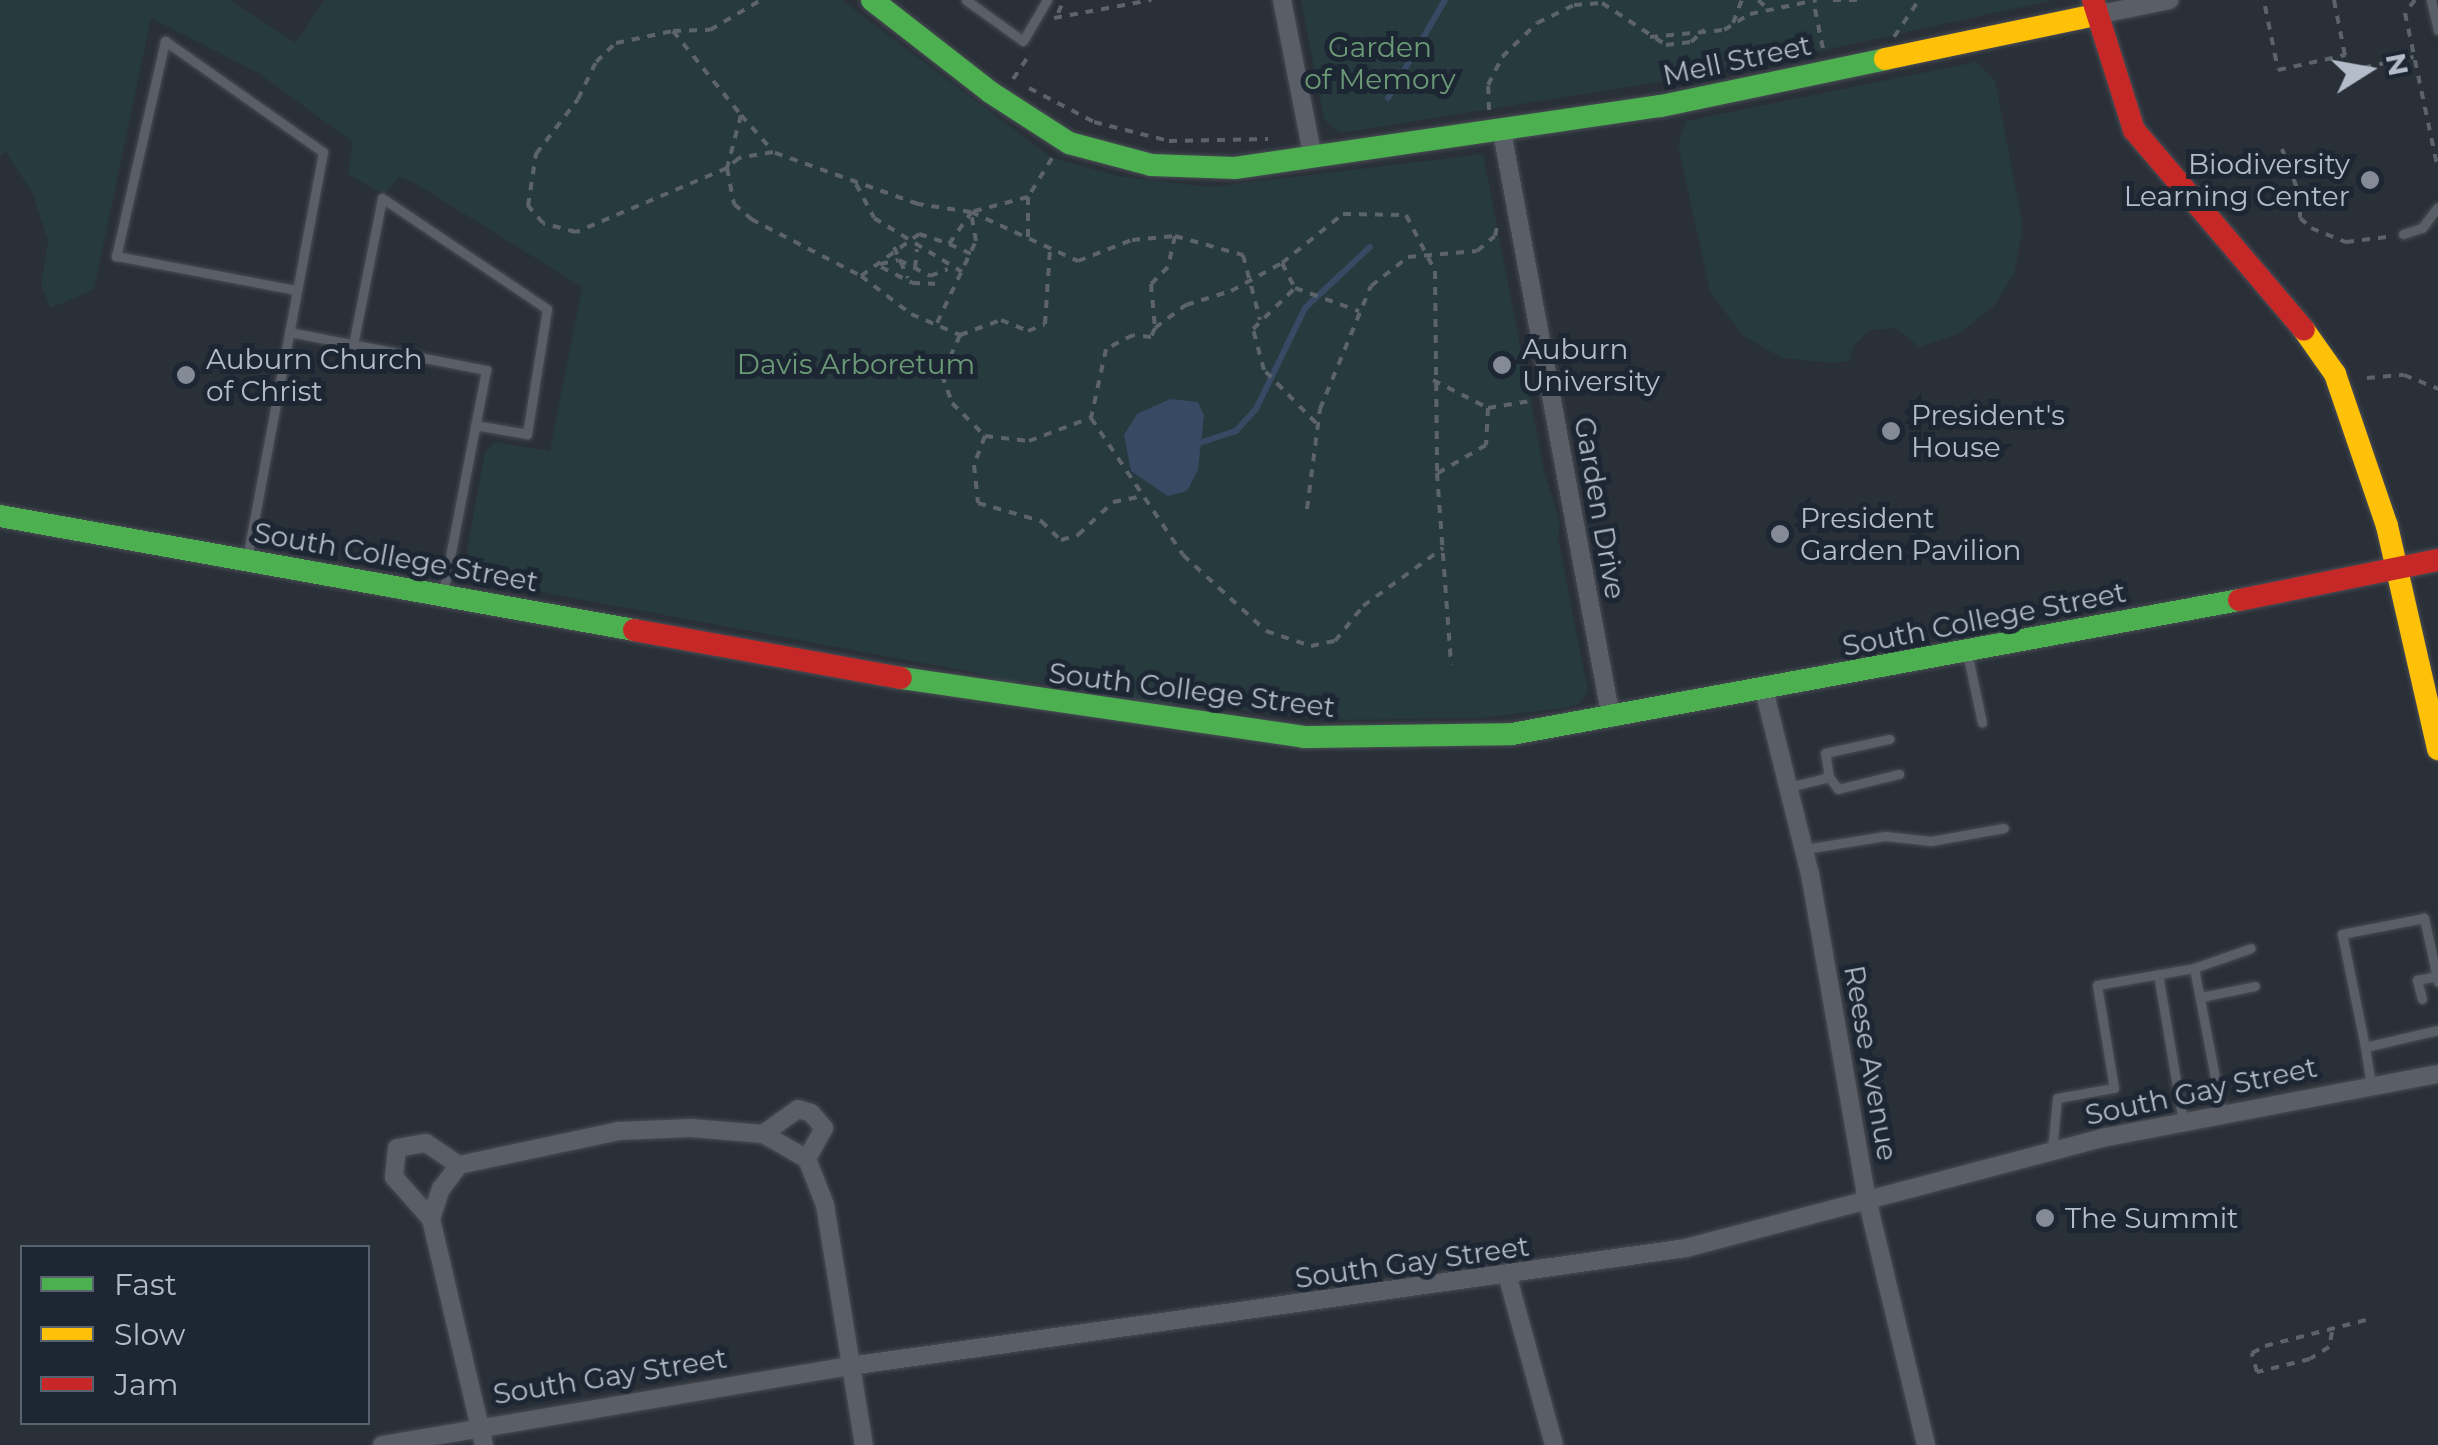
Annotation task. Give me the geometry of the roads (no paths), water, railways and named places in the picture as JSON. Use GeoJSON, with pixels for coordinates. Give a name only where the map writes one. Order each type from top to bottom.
{"type":"FeatureCollection","features":[{"type":"Feature","properties":{"kind":"main road","name":"Mell Street"},"geometry":{"type":"LineString","coordinates":[[872,0],[1005,103],[1104,156],[1235,168],[1662,106],[2094,7]]}},
{"type":"Feature","properties":{"kind":"main road"},"geometry":{"type":"LineString","coordinates":[[2094,7],[2134,130],[2297,320],[2335,374],[2374,484],[2438,748]]}},
{"type":"Feature","properties":{"kind":"main road","name":"South College Street"},"geometry":{"type":"LineString","coordinates":[[0,516],[1166,722],[1304,737],[1443,738],[1611,718],[1967,654],[2438,560]]}},
{"type":"Feature","properties":{"kind":"street"},"geometry":{"type":"LineString","coordinates":[[1282,0],[1313,158]]}},
{"type":"Feature","properties":{"kind":"street","name":"Mell Street"},"geometry":{"type":"LineString","coordinates":[[2094,7],[2169,0]]}},
{"type":"Feature","properties":{"kind":"street","name":"Garden Drive"},"geometry":{"type":"LineString","coordinates":[[1502,132],[1611,718]]}},
{"type":"Feature","properties":{"kind":"street","name":"Reese Avenue"},"geometry":{"type":"LineString","coordinates":[[1764,690],[1804,849],[1867,1199],[1926,1445]]}},
{"type":"Feature","properties":{"kind":"street","name":"South Gay Street"},"geometry":{"type":"LineString","coordinates":[[382,1445],[479,1425],[850,1366],[1508,1278],[1686,1248],[2052,1151],[2222,1114],[2438,1074]]}},
{"type":"Feature","properties":{"kind":"street"},"geometry":{"type":"LineString","coordinates":[[763,1134],[798,1109],[811,1113],[824,1128],[807,1158]]}},
{"type":"Feature","properties":{"kind":"street"},"geometry":{"type":"LineString","coordinates":[[431,1219],[441,1189],[459,1165],[619,1132],[763,1134],[807,1158],[824,1205],[864,1445]]}},
{"type":"Feature","properties":{"kind":"street"},"geometry":{"type":"LineString","coordinates":[[459,1165],[426,1143],[398,1148],[394,1178],[431,1219],[484,1445]]}},
{"type":"Feature","properties":{"kind":"street"},"geometry":{"type":"LineString","coordinates":[[1508,1278],[1554,1445]]}},
{"type":"Feature","properties":{"kind":"lane"},"geometry":{"type":"LineString","coordinates":[[966,0],[1023,41],[1047,0]]}},
{"type":"Feature","properties":{"kind":"lane"},"geometry":{"type":"LineString","coordinates":[[2431,0],[2438,30]]}},
{"type":"Feature","properties":{"kind":"lane"},"geometry":{"type":"LineString","coordinates":[[246,560],[324,152],[165,41],[116,256],[296,290]]}},
{"type":"Feature","properties":{"kind":"lane"},"geometry":{"type":"LineString","coordinates":[[353,345],[382,198],[547,309],[527,434],[476,425]]}},
{"type":"Feature","properties":{"kind":"lane"},"geometry":{"type":"LineString","coordinates":[[2403,234],[2422,228],[2438,206]]}},
{"type":"Feature","properties":{"kind":"lane"},"geometry":{"type":"LineString","coordinates":[[289,332],[486,370],[443,596]]}},
{"type":"Feature","properties":{"kind":"lane"},"geometry":{"type":"LineString","coordinates":[[1967,654],[1982,723]]}},
{"type":"Feature","properties":{"kind":"lane"},"geometry":{"type":"LineString","coordinates":[[1889,738],[1826,752],[1829,777],[1838,789],[1899,774]]}},
{"type":"Feature","properties":{"kind":"lane"},"geometry":{"type":"LineString","coordinates":[[1789,787],[1829,777]]}},
{"type":"Feature","properties":{"kind":"lane"},"geometry":{"type":"LineString","coordinates":[[1804,849],[1885,836],[1932,841],[2004,828]]}},
{"type":"Feature","properties":{"kind":"lane"},"geometry":{"type":"LineString","coordinates":[[2371,1085],[2342,934],[2424,918],[2438,978],[2417,980],[2422,999]]}},
{"type":"Feature","properties":{"kind":"lane"},"geometry":{"type":"LineString","coordinates":[[2052,1151],[2057,1098],[2114,1088],[2097,985],[2194,968],[2251,948]]}},
{"type":"Feature","properties":{"kind":"lane"},"geometry":{"type":"LineString","coordinates":[[2194,968],[2222,1114]]}},
{"type":"Feature","properties":{"kind":"lane"},"geometry":{"type":"LineString","coordinates":[[2158,974],[2183,1122]]}},
{"type":"Feature","properties":{"kind":"lane"},"geometry":{"type":"LineString","coordinates":[[2201,997],[2255,986]]}},
{"type":"Feature","properties":{"kind":"lane"},"geometry":{"type":"LineString","coordinates":[[2365,1048],[2431,1029]]}},
{"type":"Feature","properties":{"kind":"water"},"geometry":{"type":"Polygon","coordinates":[[[1170,399],[1198,402],[1204,415],[1198,470],[1187,491],[1168,496],[1131,471],[1124,435],[1137,414],[1170,399]]]}},
{"type":"Feature","properties":{"kind":"waterway"},"geometry":{"type":"LineString","coordinates":[[1388,98],[1445,0]]}},
{"type":"Feature","properties":{"kind":"waterway"},"geometry":{"type":"LineString","coordinates":[[1199,443],[1236,431],[1256,409],[1305,308],[1370,247]]}},
{"type":"Feature","properties":{"kind":"place","name":"Biodiversity Learning Center"},"geometry":{"type":"Point","coordinates":[2370,180]}},
{"type":"Feature","properties":{"kind":"place","name":"Auburn University"},"geometry":{"type":"Point","coordinates":[1502,365]}},
{"type":"Feature","properties":{"kind":"place","name":"Auburn Church of Christ"},"geometry":{"type":"Point","coordinates":[186,375]}},
{"type":"Feature","properties":{"kind":"place","name":"President's House"},"geometry":{"type":"Point","coordinates":[1891,431]}},
{"type":"Feature","properties":{"kind":"place","name":"President Garden Pavilion"},"geometry":{"type":"Point","coordinates":[1780,534]}},
{"type":"Feature","properties":{"kind":"place","name":"The Summit"},"geometry":{"type":"Point","coordinates":[2045,1218]}},
{"type":"Feature","properties":{"kind":"park label","name":"Garden of Memory"},"geometry":{"type":"Point","coordinates":[1380,63]}},
{"type":"Feature","properties":{"kind":"park label","name":"Davis Arboretum"},"geometry":{"type":"Point","coordinates":[856,364]}}]}
